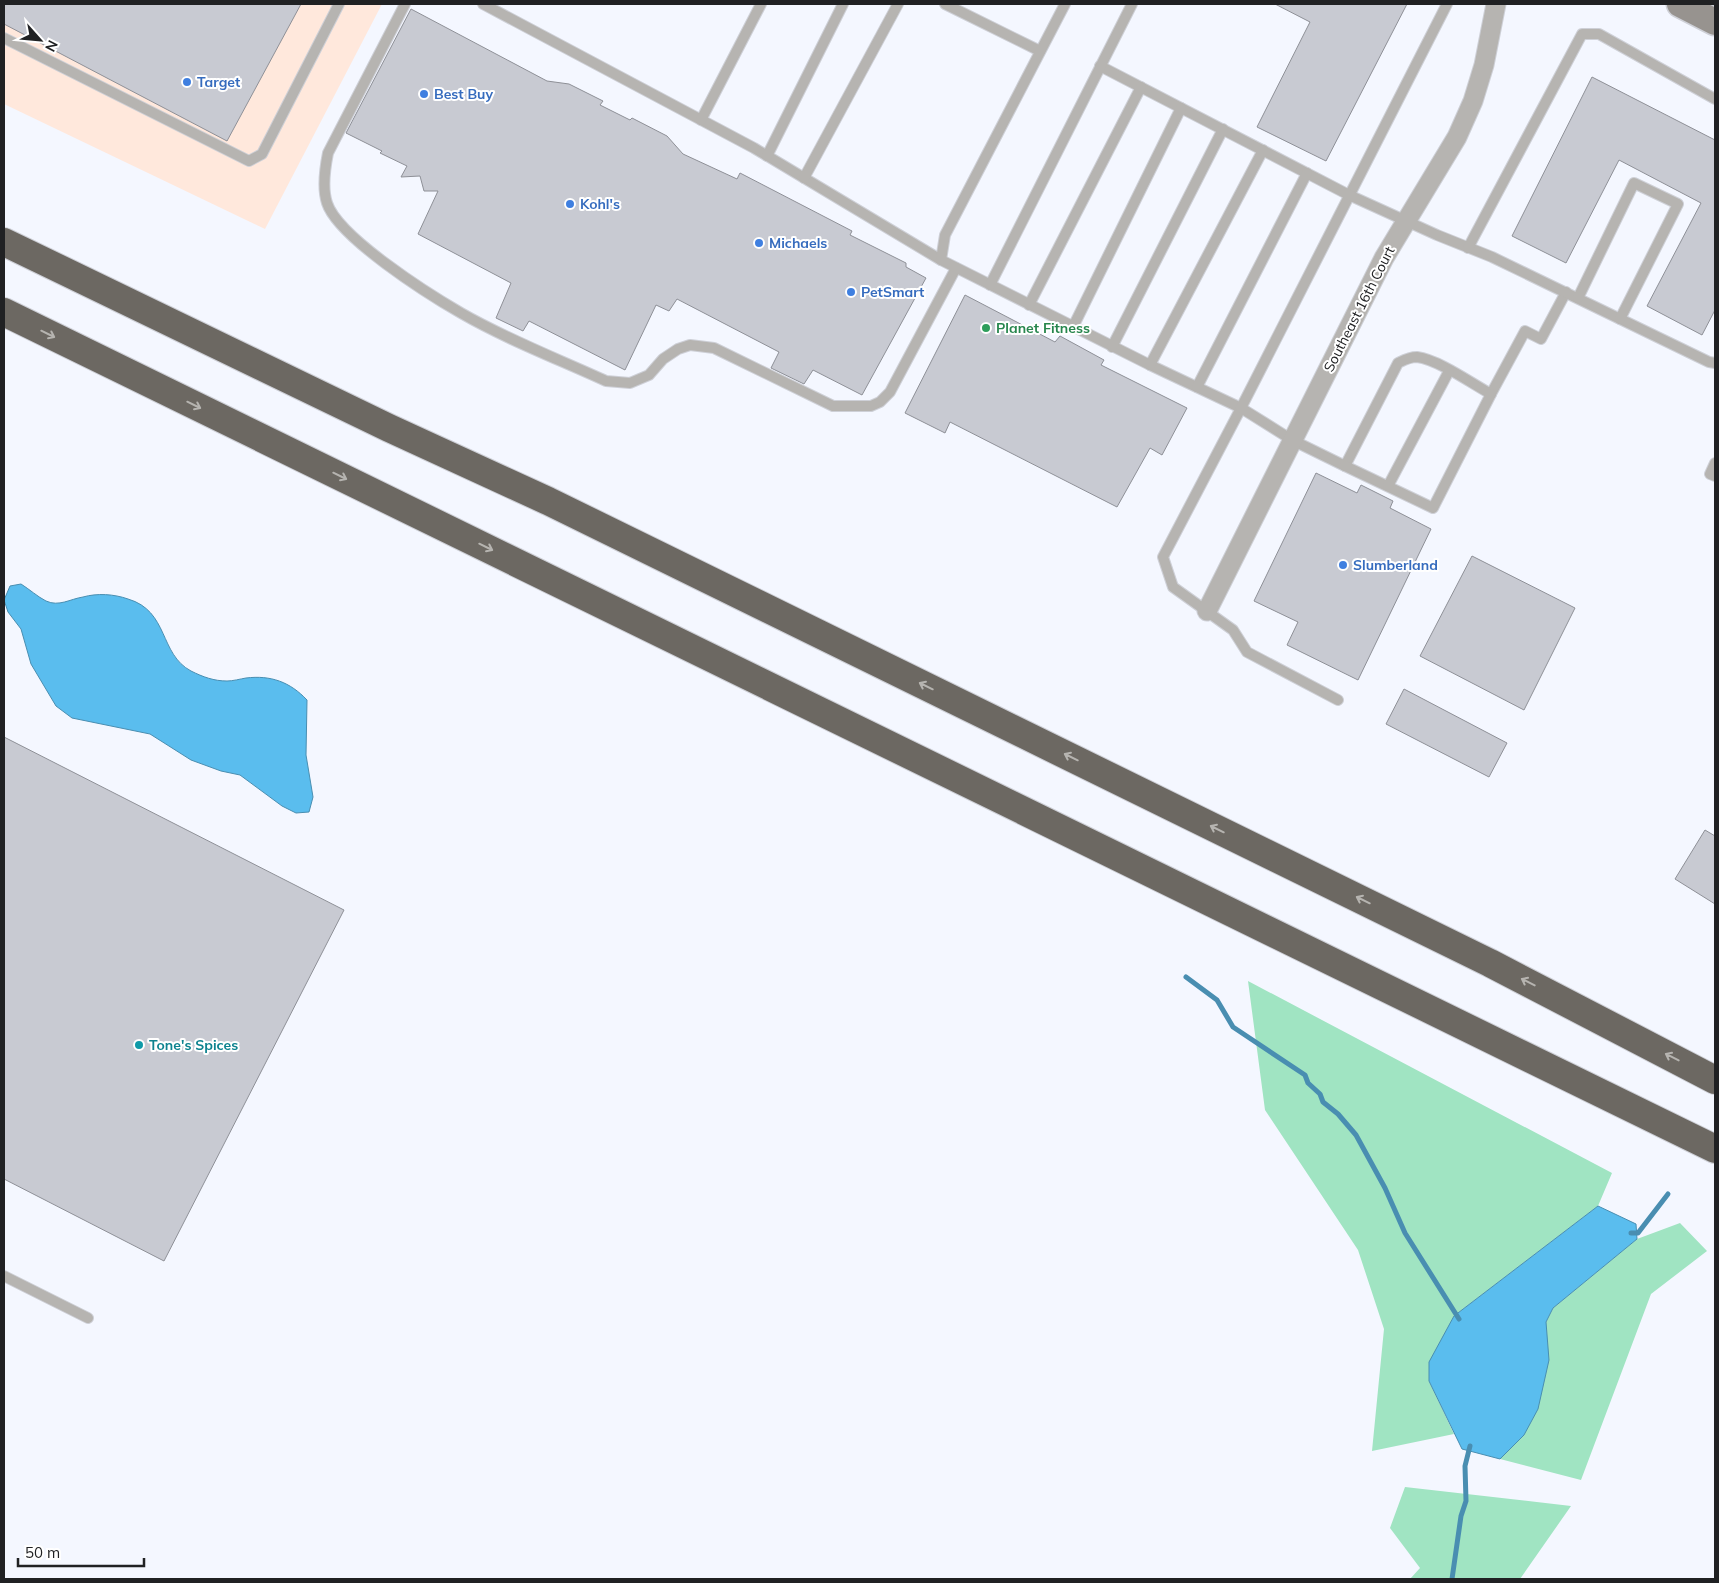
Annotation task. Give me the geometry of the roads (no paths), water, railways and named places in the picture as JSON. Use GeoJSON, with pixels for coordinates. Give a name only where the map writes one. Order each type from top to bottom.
{"type":"FeatureCollection","features":[{"type":"Feature","properties":{"kind":"highway"},"geometry":{"type":"LineString","coordinates":[[4,242],[389,428],[575,514],[1481,958],[1715,1080]]}},
{"type":"Feature","properties":{"kind":"highway"},"geometry":{"type":"LineString","coordinates":[[4,312],[1715,1149]]}},
{"type":"Feature","properties":{"kind":"main road"},"geometry":{"type":"LineString","coordinates":[[1680,4],[1715,22]]}},
{"type":"Feature","properties":{"kind":"street","name":"Southeast 16th Court"},"geometry":{"type":"LineString","coordinates":[[1207,611],[1384,258],[1457,137],[1473,100],[1484,65],[1496,4]]}},
{"type":"Feature","properties":{"kind":"lane"},"geometry":{"type":"LineString","coordinates":[[4,38],[249,161],[262,154],[340,4]]}},
{"type":"Feature","properties":{"kind":"lane"},"geometry":{"type":"LineString","coordinates":[[405,4],[328,153],[324,172],[327,203],[345,230],[375,256],[461,313],[606,382],[630,382],[649,375],[663,359],[678,349],[690,345],[714,348],[833,406],[871,406],[880,402],[890,392],[956,268]]}},
{"type":"Feature","properties":{"kind":"lane"},"geometry":{"type":"LineString","coordinates":[[483,4],[767,156],[940,260],[1150,365],[1242,408],[1292,440],[1433,508],[1525,331],[1541,339],[1566,292]]}},
{"type":"Feature","properties":{"kind":"lane"},"geometry":{"type":"LineString","coordinates":[[701,120],[761,4]]}},
{"type":"Feature","properties":{"kind":"lane"},"geometry":{"type":"LineString","coordinates":[[767,156],[843,4]]}},
{"type":"Feature","properties":{"kind":"lane"},"geometry":{"type":"LineString","coordinates":[[804,178],[898,4]]}},
{"type":"Feature","properties":{"kind":"lane"},"geometry":{"type":"LineString","coordinates":[[945,4],[1040,52]]}},
{"type":"Feature","properties":{"kind":"lane"},"geometry":{"type":"LineString","coordinates":[[940,260],[945,236],[1065,4]]}},
{"type":"Feature","properties":{"kind":"lane"},"geometry":{"type":"LineString","coordinates":[[990,285],[1132,4]]}},
{"type":"Feature","properties":{"kind":"lane"},"geometry":{"type":"LineString","coordinates":[[1338,700],[1247,652],[1233,630],[1173,587],[1163,557],[1242,408],[1447,4]]}},
{"type":"Feature","properties":{"kind":"lane"},"geometry":{"type":"LineString","coordinates":[[1468,248],[1582,34],[1599,34],[1715,99]]}},
{"type":"Feature","properties":{"kind":"lane"},"geometry":{"type":"LineString","coordinates":[[1100,66],[1349,195],[1566,292],[1709,362],[1715,363]]}},
{"type":"Feature","properties":{"kind":"lane"},"geometry":{"type":"LineString","coordinates":[[1029,305],[1141,87]]}},
{"type":"Feature","properties":{"kind":"lane"},"geometry":{"type":"LineString","coordinates":[[1073,327],[1181,108]]}},
{"type":"Feature","properties":{"kind":"lane"},"geometry":{"type":"LineString","coordinates":[[1112,346],[1223,129]]}},
{"type":"Feature","properties":{"kind":"lane"},"geometry":{"type":"LineString","coordinates":[[1150,365],[1263,150]]}},
{"type":"Feature","properties":{"kind":"lane"},"geometry":{"type":"LineString","coordinates":[[1197,387],[1307,173]]}},
{"type":"Feature","properties":{"kind":"lane"},"geometry":{"type":"LineString","coordinates":[[1578,298],[1634,183],[1678,204],[1620,319]]}},
{"type":"Feature","properties":{"kind":"lane"},"geometry":{"type":"LineString","coordinates":[[1345,466],[1398,363],[1407,358],[1417,357],[1433,362],[1491,394]]}},
{"type":"Feature","properties":{"kind":"lane"},"geometry":{"type":"LineString","coordinates":[[1388,486],[1449,371]]}},
{"type":"Feature","properties":{"kind":"lane"},"geometry":{"type":"LineString","coordinates":[[1715,463],[1710,474],[1715,476]]}},
{"type":"Feature","properties":{"kind":"lane"},"geometry":{"type":"LineString","coordinates":[[4,1276],[88,1318]]}},
{"type":"Feature","properties":{"kind":"water"},"geometry":{"type":"Polygon","coordinates":[[[21,584],[51,603],[100,595],[123,597],[141,605],[151,613],[173,654],[181,664],[191,671],[222,681],[255,677],[272,679],[287,684],[301,694],[307,700],[306,755],[313,797],[309,812],[296,813],[282,806],[240,775],[221,771],[191,760],[150,734],[72,718],[56,706],[31,664],[21,629],[8,612],[4,600],[10,586],[21,584]]]}},
{"type":"Feature","properties":{"kind":"water"},"geometry":{"type":"Polygon","coordinates":[[[1598,1206],[1636,1224],[1637,1239],[1553,1308],[1546,1322],[1549,1360],[1538,1409],[1524,1435],[1500,1459],[1462,1449],[1429,1381],[1429,1362],[1454,1316],[1598,1206]]]}},
{"type":"Feature","properties":{"kind":"waterway"},"geometry":{"type":"LineString","coordinates":[[1186,977],[1217,1000],[1233,1027],[1305,1075],[1308,1083],[1320,1094],[1323,1102],[1338,1114],[1356,1135],[1385,1188],[1405,1233],[1459,1319]]}},
{"type":"Feature","properties":{"kind":"waterway"},"geometry":{"type":"LineString","coordinates":[[1631,1233],[1638,1233],[1668,1194]]}},
{"type":"Feature","properties":{"kind":"waterway"},"geometry":{"type":"LineString","coordinates":[[1452,1579],[1461,1516],[1466,1501],[1465,1466],[1470,1446]]}},
{"type":"Feature","properties":{"kind":"place","name":"Target"},"geometry":{"type":"Point","coordinates":[187,82]}},
{"type":"Feature","properties":{"kind":"place","name":"Best Buy"},"geometry":{"type":"Point","coordinates":[424,94]}},
{"type":"Feature","properties":{"kind":"place","name":"Kohl's"},"geometry":{"type":"Point","coordinates":[570,204]}},
{"type":"Feature","properties":{"kind":"place","name":"Michaels"},"geometry":{"type":"Point","coordinates":[759,243]}},
{"type":"Feature","properties":{"kind":"place","name":"PetSmart"},"geometry":{"type":"Point","coordinates":[851,292]}},
{"type":"Feature","properties":{"kind":"place","name":"Planet Fitness"},"geometry":{"type":"Point","coordinates":[986,328]}},
{"type":"Feature","properties":{"kind":"place","name":"Slumberland"},"geometry":{"type":"Point","coordinates":[1343,565]}},
{"type":"Feature","properties":{"kind":"place","name":"Tone's Spices"},"geometry":{"type":"Point","coordinates":[139,1045]}}]}
